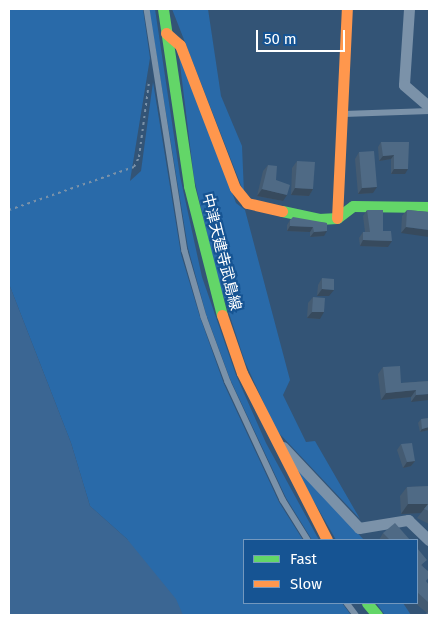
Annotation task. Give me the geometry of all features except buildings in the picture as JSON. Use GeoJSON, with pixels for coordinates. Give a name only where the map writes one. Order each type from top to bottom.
{"type":"FeatureCollection","features":[{"type":"Feature","properties":{"kind":"street","name":"中津天建寺武島線"},"geometry":{"type":"LineString","coordinates":[[163,9],[189,186],[212,287],[242,374],[273,441],[326,539]]}},
{"type":"Feature","properties":{"kind":"street"},"geometry":{"type":"LineString","coordinates":[[337,218],[339,115],[347,9]]}},
{"type":"Feature","properties":{"kind":"street"},"geometry":{"type":"LineString","coordinates":[[409,9],[404,85],[429,109]]}},
{"type":"Feature","properties":{"kind":"street"},"geometry":{"type":"LineString","coordinates":[[166,33],[180,45],[240,198],[256,207],[337,218],[353,206],[429,207]]}},
{"type":"Feature","properties":{"kind":"street"},"geometry":{"type":"LineString","coordinates":[[273,441],[359,528],[408,520],[429,540]]}},
{"type":"Feature","properties":{"kind":"street"},"geometry":{"type":"LineString","coordinates":[[368,604],[376,615]]}},
{"type":"Feature","properties":{"kind":"lane"},"geometry":{"type":"LineString","coordinates":[[148,9],[154,66],[185,251],[204,317],[228,382],[283,500],[307,539]]}},
{"type":"Feature","properties":{"kind":"lane"},"geometry":{"type":"LineString","coordinates":[[339,115],[429,109]]}},
{"type":"Feature","properties":{"kind":"lane"},"geometry":{"type":"LineString","coordinates":[[348,604],[356,615]]}},
{"type":"Feature","properties":{"kind":"path"},"geometry":{"type":"LineString","coordinates":[[9,210],[134,167],[154,66]]}},
{"type":"Feature","properties":{"kind":"shaded area"},"geometry":{"type":"Polygon","coordinates":[[[9,9],[143,9],[150,58],[130,181],[141,171],[153,82],[181,254],[200,317],[224,384],[279,502],[302,539],[243,539],[243,604],[343,604],[351,615],[168,615],[127,539],[90,506],[71,443],[9,284],[9,9]]]}},
{"type":"Feature","properties":{"kind":"shaded area"},"geometry":{"type":"Polygon","coordinates":[[[149,9],[155,9],[180,176],[202,277],[236,375],[266,443],[318,539],[311,539],[286,498],[230,379],[206,314],[188,248],[149,9]]]}},
{"type":"Feature","properties":{"kind":"shaded area"},"geometry":{"type":"Polygon","coordinates":[[[172,9],[208,9],[221,96],[242,146],[244,193],[172,9]]]}},
{"type":"Feature","properties":{"kind":"shaded area"},"geometry":{"type":"Polygon","coordinates":[[[178,48],[236,203],[245,210],[290,380],[283,395],[306,442],[315,441],[360,519],[276,430],[245,362],[217,277],[194,178],[178,48]]]}},
{"type":"Feature","properties":{"kind":"shaded area"},"geometry":{"type":"Polygon","coordinates":[[[9,284],[71,443],[90,506],[127,539],[176,599],[183,615],[9,615],[9,284]]]}},
{"type":"Feature","properties":{"kind":"shaded area"},"geometry":{"type":"Polygon","coordinates":[[[289,458],[363,539],[335,539],[289,458]]]}},
{"type":"Feature","properties":{"kind":"shaded area"},"geometry":{"type":"Polygon","coordinates":[[[377,604],[404,604],[411,615],[385,615],[377,604]]]}},
{"type":"Feature","properties":{"kind":"traffic: fast"},"geometry":{"type":"LineString","coordinates":[[163,9],[189,186],[222,315]]}},
{"type":"Feature","properties":{"kind":"traffic: fast"},"geometry":{"type":"LineString","coordinates":[[282,211],[319,219],[337,218],[353,206],[429,207]]}},
{"type":"Feature","properties":{"kind":"traffic: fast"},"geometry":{"type":"LineString","coordinates":[[368,604],[377,615]]}},
{"type":"Feature","properties":{"kind":"traffic: slow"},"geometry":{"type":"LineString","coordinates":[[337,218],[347,9]]}},
{"type":"Feature","properties":{"kind":"traffic: slow"},"geometry":{"type":"LineString","coordinates":[[166,33],[180,45],[235,188],[247,203],[282,211]]}},
{"type":"Feature","properties":{"kind":"traffic: slow"},"geometry":{"type":"LineString","coordinates":[[222,315],[242,373],[326,539]]}}]}
